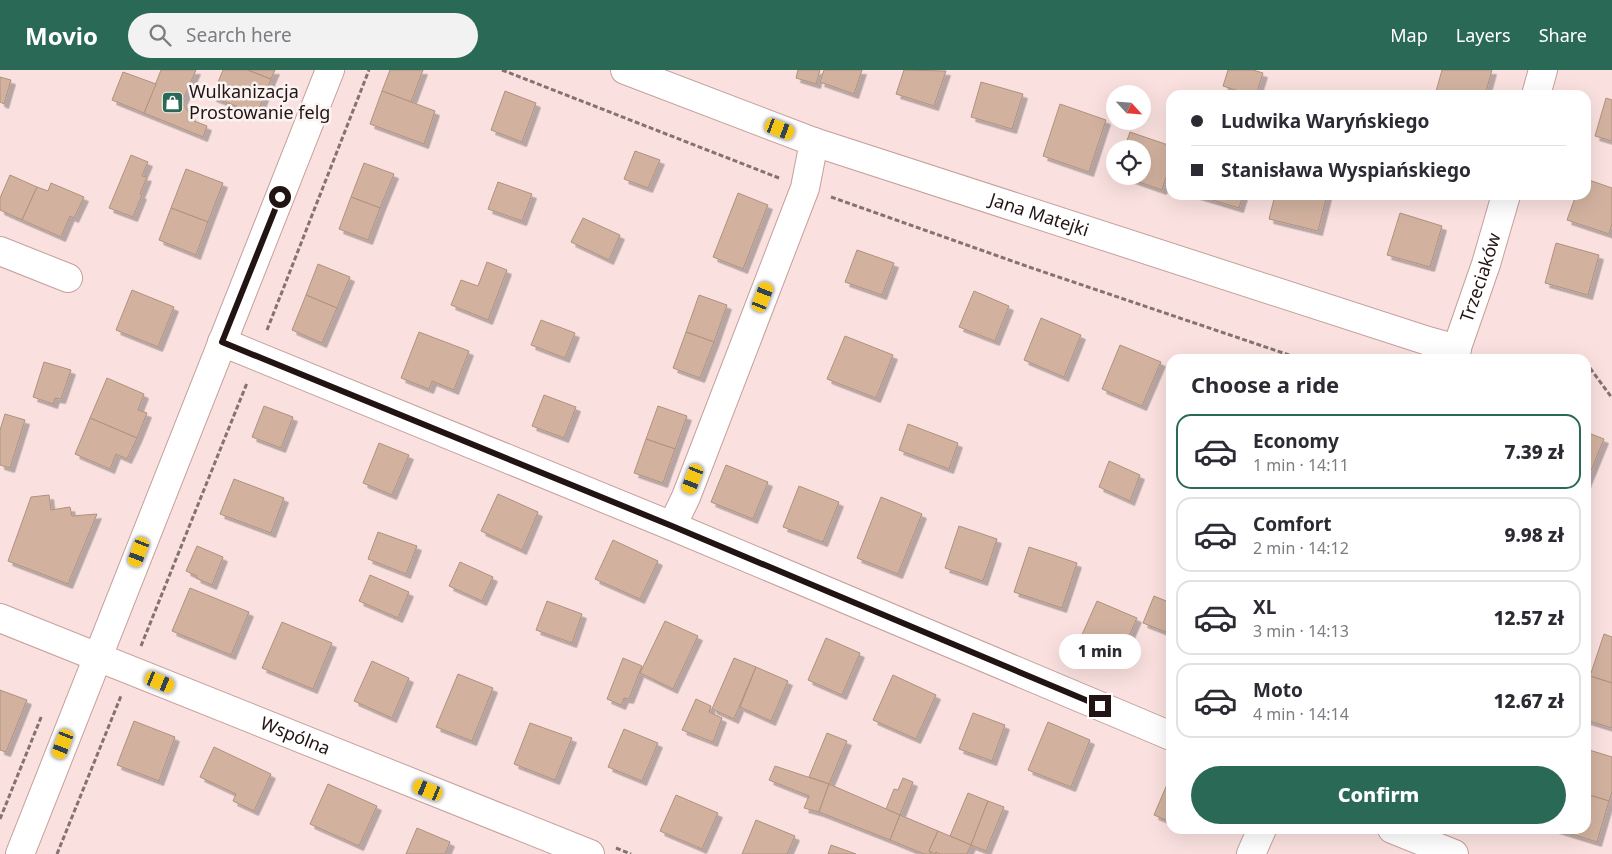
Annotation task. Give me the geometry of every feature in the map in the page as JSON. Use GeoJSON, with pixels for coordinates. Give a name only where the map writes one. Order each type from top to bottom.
{"type":"FeatureCollection","features":[{"type":"Feature","properties":{"kind":"street"},"geometry":{"type":"LineString","coordinates":[[20,854],[330,70]]}},
{"type":"Feature","properties":{"kind":"street","name":"Jana Matejki"},"geometry":{"type":"LineString","coordinates":[[624,70],[814,142],[1428,341],[1455,354]]}},
{"type":"Feature","properties":{"kind":"street"},"geometry":{"type":"LineString","coordinates":[[1537,90],[1543,70]]}},
{"type":"Feature","properties":{"kind":"street"},"geometry":{"type":"LineString","coordinates":[[672,526],[686,497],[805,188],[814,142]]}},
{"type":"Feature","properties":{"kind":"street","name":"Trzeciaków"},"geometry":{"type":"LineString","coordinates":[[1455,354],[1486,264],[1505,200]]}},
{"type":"Feature","properties":{"kind":"street"},"geometry":{"type":"LineString","coordinates":[[0,251],[68,278]]}},
{"type":"Feature","properties":{"kind":"street"},"geometry":{"type":"LineString","coordinates":[[222,342],[672,526],[1166,734]]}},
{"type":"Feature","properties":{"kind":"street","name":"Wspólna"},"geometry":{"type":"LineString","coordinates":[[0,618],[590,854]]}},
{"type":"Feature","properties":{"kind":"street"},"geometry":{"type":"LineString","coordinates":[[1252,854],[1260,834]]}},
{"type":"Feature","properties":{"kind":"street"},"geometry":{"type":"LineString","coordinates":[[1404,834],[1454,854]]}},
{"type":"Feature","properties":{"kind":"path"},"geometry":{"type":"LineString","coordinates":[[57,854],[257,357],[369,70]]}},
{"type":"Feature","properties":{"kind":"path"},"geometry":{"type":"LineString","coordinates":[[502,70],[805,188],[1029,267],[1286,354]]}},
{"type":"Feature","properties":{"kind":"path"},"geometry":{"type":"LineString","coordinates":[[1591,369],[1612,398]]}},
{"type":"Feature","properties":{"kind":"building"},"geometry":{"type":"Polygon","coordinates":[[[161,70],[196,70],[182,102],[194,121],[207,126],[203,137],[144,113],[161,70]]]}},
{"type":"Feature","properties":{"kind":"building"},"geometry":{"type":"Polygon","coordinates":[[[223,70],[248,70],[271,79],[257,114],[212,97],[223,70]]]}},
{"type":"Feature","properties":{"kind":"building"},"geometry":{"type":"Polygon","coordinates":[[[248,70],[275,70],[271,79],[248,70]]]}},
{"type":"Feature","properties":{"kind":"building"},"geometry":{"type":"Polygon","coordinates":[[[390,70],[423,70],[411,102],[382,91],[390,70]]]}},
{"type":"Feature","properties":{"kind":"building"},"geometry":{"type":"Polygon","coordinates":[[[798,70],[820,70],[816,84],[796,78],[798,70]]]}},
{"type":"Feature","properties":{"kind":"building"},"geometry":{"type":"Polygon","coordinates":[[[824,70],[862,70],[854,94],[820,82],[824,70]]]}},
{"type":"Feature","properties":{"kind":"building"},"geometry":{"type":"Polygon","coordinates":[[[904,70],[946,71],[934,106],[896,94],[904,70]]]}},
{"type":"Feature","properties":{"kind":"building"},"geometry":{"type":"Polygon","coordinates":[[[1228,70],[1253,70],[1263,73],[1258,90],[1235,90],[1223,86],[1228,70]]]}},
{"type":"Feature","properties":{"kind":"building"},"geometry":{"type":"Polygon","coordinates":[[[1442,70],[1492,70],[1486,90],[1436,90],[1442,70]]]}},
{"type":"Feature","properties":{"kind":"building"},"geometry":{"type":"Polygon","coordinates":[[[123,72],[156,84],[144,113],[112,100],[123,72]]]}},
{"type":"Feature","properties":{"kind":"building"},"geometry":{"type":"Polygon","coordinates":[[[0,77],[11,80],[4,104],[0,102],[0,77]]]}},
{"type":"Feature","properties":{"kind":"building"},"geometry":{"type":"Polygon","coordinates":[[[981,82],[1023,94],[1012,129],[971,117],[981,82]]]}},
{"type":"Feature","properties":{"kind":"building"},"geometry":{"type":"Polygon","coordinates":[[[382,91],[435,111],[424,144],[370,124],[382,91]]]}},
{"type":"Feature","properties":{"kind":"building"},"geometry":{"type":"Polygon","coordinates":[[[505,91],[536,103],[522,142],[491,130],[505,91]]]}},
{"type":"Feature","properties":{"kind":"building"},"geometry":{"type":"Polygon","coordinates":[[[1606,98],[1612,100],[1612,141],[1595,136],[1606,98]]]}},
{"type":"Feature","properties":{"kind":"building"},"geometry":{"type":"Polygon","coordinates":[[[1060,104],[1106,120],[1089,172],[1043,156],[1060,104]]]}},
{"type":"Feature","properties":{"kind":"building"},"geometry":{"type":"Polygon","coordinates":[[[1130,132],[1166,144],[1166,178],[1162,190],[1148,185],[1151,185],[1151,140],[1127,140],[1130,132]]]}},
{"type":"Feature","properties":{"kind":"building"},"geometry":{"type":"Polygon","coordinates":[[[635,151],[660,160],[648,188],[624,179],[635,151]]]}},
{"type":"Feature","properties":{"kind":"building"},"geometry":{"type":"Polygon","coordinates":[[[131,155],[148,162],[142,176],[147,177],[133,217],[109,208],[131,155]]]}},
{"type":"Feature","properties":{"kind":"building"},"geometry":{"type":"Polygon","coordinates":[[[364,163],[394,174],[380,208],[351,197],[364,163]]]}},
{"type":"Feature","properties":{"kind":"building"},"geometry":{"type":"Polygon","coordinates":[[[186,169],[223,183],[208,222],[171,208],[186,169]]]}},
{"type":"Feature","properties":{"kind":"building"},"geometry":{"type":"Polygon","coordinates":[[[10,175],[37,187],[22,220],[0,210],[0,198],[10,175]]]}},
{"type":"Feature","properties":{"kind":"building"},"geometry":{"type":"Polygon","coordinates":[[[1591,181],[1612,188],[1612,224],[1609,234],[1567,220],[1574,200],[1591,200],[1591,181]]]}},
{"type":"Feature","properties":{"kind":"building"},"geometry":{"type":"Polygon","coordinates":[[[498,182],[532,194],[522,221],[488,209],[498,182]]]}},
{"type":"Feature","properties":{"kind":"building"},"geometry":{"type":"Polygon","coordinates":[[[51,183],[84,197],[74,218],[70,216],[61,237],[22,220],[37,187],[48,191],[51,183]]]}},
{"type":"Feature","properties":{"kind":"building"},"geometry":{"type":"Polygon","coordinates":[[[738,193],[768,205],[743,269],[713,257],[738,193]]]}},
{"type":"Feature","properties":{"kind":"building"},"geometry":{"type":"Polygon","coordinates":[[[351,197],[380,208],[368,240],[339,229],[351,197]]]}},
{"type":"Feature","properties":{"kind":"building"},"geometry":{"type":"Polygon","coordinates":[[[1213,200],[1241,200],[1239,208],[1213,200]]]}},
{"type":"Feature","properties":{"kind":"building"},"geometry":{"type":"Polygon","coordinates":[[[1274,200],[1326,200],[1318,231],[1269,219],[1274,200]]]}},
{"type":"Feature","properties":{"kind":"building"},"geometry":{"type":"Polygon","coordinates":[[[171,208],[208,222],[196,255],[159,240],[171,208]]]}},
{"type":"Feature","properties":{"kind":"building"},"geometry":{"type":"Polygon","coordinates":[[[1400,213],[1442,226],[1430,267],[1387,255],[1400,213]]]}},
{"type":"Feature","properties":{"kind":"building"},"geometry":{"type":"Polygon","coordinates":[[[583,218],[620,235],[609,260],[571,242],[583,218]]]}},
{"type":"Feature","properties":{"kind":"building"},"geometry":{"type":"Polygon","coordinates":[[[1556,243],[1599,255],[1588,295],[1545,283],[1556,243]]]}},
{"type":"Feature","properties":{"kind":"building"},"geometry":{"type":"Polygon","coordinates":[[[857,250],[894,263],[882,295],[845,282],[857,250]]]}},
{"type":"Feature","properties":{"kind":"building"},"geometry":{"type":"Polygon","coordinates":[[[487,262],[507,270],[488,320],[451,305],[461,280],[478,286],[487,262]]]}},
{"type":"Feature","properties":{"kind":"building"},"geometry":{"type":"Polygon","coordinates":[[[318,264],[350,277],[337,308],[306,295],[318,264]]]}},
{"type":"Feature","properties":{"kind":"building"},"geometry":{"type":"Polygon","coordinates":[[[132,290],[174,307],[158,347],[116,330],[132,290]]]}},
{"type":"Feature","properties":{"kind":"building"},"geometry":{"type":"Polygon","coordinates":[[[974,291],[1009,306],[995,341],[959,327],[974,291]]]}},
{"type":"Feature","properties":{"kind":"building"},"geometry":{"type":"Polygon","coordinates":[[[306,295],[337,308],[322,343],[292,330],[306,295]]]}},
{"type":"Feature","properties":{"kind":"building"},"geometry":{"type":"Polygon","coordinates":[[[699,295],[727,305],[714,342],[686,332],[699,295]]]}},
{"type":"Feature","properties":{"kind":"building"},"geometry":{"type":"Polygon","coordinates":[[[1041,318],[1081,335],[1064,377],[1024,360],[1041,318]]]}},
{"type":"Feature","properties":{"kind":"building"},"geometry":{"type":"Polygon","coordinates":[[[541,320],[575,333],[565,358],[531,345],[541,320]]]}},
{"type":"Feature","properties":{"kind":"building"},"geometry":{"type":"Polygon","coordinates":[[[419,332],[469,351],[454,390],[432,381],[429,389],[401,378],[419,332]]]}},
{"type":"Feature","properties":{"kind":"building"},"geometry":{"type":"Polygon","coordinates":[[[686,332],[714,342],[700,378],[673,368],[686,332]]]}},
{"type":"Feature","properties":{"kind":"building"},"geometry":{"type":"Polygon","coordinates":[[[845,336],[893,355],[876,398],[827,379],[845,336]]]}},
{"type":"Feature","properties":{"kind":"building"},"geometry":{"type":"Polygon","coordinates":[[[1120,345],[1161,362],[1142,406],[1102,389],[1120,345]]]}},
{"type":"Feature","properties":{"kind":"building"},"geometry":{"type":"Polygon","coordinates":[[[44,362],[71,370],[61,399],[55,398],[53,404],[33,397],[44,362]]]}},
{"type":"Feature","properties":{"kind":"building"},"geometry":{"type":"Polygon","coordinates":[[[107,378],[144,394],[138,410],[147,413],[137,438],[90,418],[107,378]]]}},
{"type":"Feature","properties":{"kind":"building"},"geometry":{"type":"Polygon","coordinates":[[[544,395],[576,407],[564,438],[532,426],[544,395]]]}},
{"type":"Feature","properties":{"kind":"building"},"geometry":{"type":"Polygon","coordinates":[[[264,406],[293,417],[281,448],[252,437],[264,406]]]}},
{"type":"Feature","properties":{"kind":"building"},"geometry":{"type":"Polygon","coordinates":[[[658,406],[687,416],[675,449],[646,439],[658,406]]]}},
{"type":"Feature","properties":{"kind":"building"},"geometry":{"type":"Polygon","coordinates":[[[5,414],[25,420],[10,468],[0,465],[0,430],[5,414]]]}},
{"type":"Feature","properties":{"kind":"building"},"geometry":{"type":"Polygon","coordinates":[[[90,418],[137,438],[127,459],[116,454],[110,469],[75,454],[90,418]]]}},
{"type":"Feature","properties":{"kind":"building"},"geometry":{"type":"Polygon","coordinates":[[[908,424],[958,443],[949,469],[899,450],[908,424]]]}},
{"type":"Feature","properties":{"kind":"building"},"geometry":{"type":"Polygon","coordinates":[[[1591,434],[1604,439],[1591,471],[1591,434]]]}},
{"type":"Feature","properties":{"kind":"building"},"geometry":{"type":"Polygon","coordinates":[[[646,439],[675,449],[663,483],[634,473],[646,439]]]}},
{"type":"Feature","properties":{"kind":"building"},"geometry":{"type":"Polygon","coordinates":[[[379,443],[409,455],[392,495],[363,483],[379,443]]]}},
{"type":"Feature","properties":{"kind":"building"},"geometry":{"type":"Polygon","coordinates":[[[1109,461],[1140,475],[1130,501],[1099,487],[1109,461]]]}},
{"type":"Feature","properties":{"kind":"building"},"geometry":{"type":"Polygon","coordinates":[[[726,465],[768,482],[753,519],[711,502],[726,465]]]}},
{"type":"Feature","properties":{"kind":"building"},"geometry":{"type":"Polygon","coordinates":[[[234,479],[284,498],[271,533],[220,514],[234,479]]]}},
{"type":"Feature","properties":{"kind":"building"},"geometry":{"type":"Polygon","coordinates":[[[799,486],[839,502],[823,542],[783,527],[799,486]]]}},
{"type":"Feature","properties":{"kind":"building"},"geometry":{"type":"Polygon","coordinates":[[[498,494],[538,512],[522,550],[481,531],[498,494]]]}},
{"type":"Feature","properties":{"kind":"building"},"geometry":{"type":"Polygon","coordinates":[[[49,495],[51,510],[70,507],[72,516],[97,514],[68,584],[8,561],[31,497],[49,495]]]}},
{"type":"Feature","properties":{"kind":"building"},"geometry":{"type":"Polygon","coordinates":[[[881,497],[922,514],[898,574],[857,558],[881,497]]]}},
{"type":"Feature","properties":{"kind":"building"},"geometry":{"type":"Polygon","coordinates":[[[959,526],[997,539],[983,581],[945,568],[959,526]]]}},
{"type":"Feature","properties":{"kind":"building"},"geometry":{"type":"Polygon","coordinates":[[[378,532],[417,546],[406,574],[368,559],[378,532]]]}},
{"type":"Feature","properties":{"kind":"building"},"geometry":{"type":"Polygon","coordinates":[[[613,540],[658,561],[640,599],[595,579],[613,540]]]}},
{"type":"Feature","properties":{"kind":"building"},"geometry":{"type":"Polygon","coordinates":[[[197,546],[223,557],[212,585],[186,571],[197,546]]]}},
{"type":"Feature","properties":{"kind":"building"},"geometry":{"type":"Polygon","coordinates":[[[1029,547],[1077,563],[1062,608],[1014,592],[1029,547]]]}},
{"type":"Feature","properties":{"kind":"building"},"geometry":{"type":"Polygon","coordinates":[[[460,562],[493,577],[482,601],[449,586],[460,562]]]}},
{"type":"Feature","properties":{"kind":"building"},"geometry":{"type":"Polygon","coordinates":[[[370,575],[409,592],[398,618],[359,601],[370,575]]]}},
{"type":"Feature","properties":{"kind":"building"},"geometry":{"type":"Polygon","coordinates":[[[190,588],[249,612],[231,655],[172,631],[190,588]]]}},
{"type":"Feature","properties":{"kind":"building"},"geometry":{"type":"Polygon","coordinates":[[[1154,596],[1166,601],[1166,632],[1143,623],[1154,596]]]}},
{"type":"Feature","properties":{"kind":"building"},"geometry":{"type":"Polygon","coordinates":[[[547,601],[582,614],[572,643],[536,630],[547,601]]]}},
{"type":"Feature","properties":{"kind":"building"},"geometry":{"type":"Polygon","coordinates":[[[1097,601],[1137,618],[1120,657],[1080,639],[1097,601]]]}},
{"type":"Feature","properties":{"kind":"building"},"geometry":{"type":"Polygon","coordinates":[[[665,621],[698,636],[673,689],[640,673],[665,621]]]}},
{"type":"Feature","properties":{"kind":"building"},"geometry":{"type":"Polygon","coordinates":[[[282,622],[332,643],[313,689],[262,668],[282,622]]]}},
{"type":"Feature","properties":{"kind":"building"},"geometry":{"type":"Polygon","coordinates":[[[1604,634],[1612,637],[1612,683],[1591,676],[1604,634]]]}},
{"type":"Feature","properties":{"kind":"building"},"geometry":{"type":"Polygon","coordinates":[[[826,638],[860,653],[842,695],[808,680],[826,638]]]}},
{"type":"Feature","properties":{"kind":"building"},"geometry":{"type":"Polygon","coordinates":[[[623,658],[642,666],[629,699],[624,698],[621,705],[607,699],[623,658]]]}},
{"type":"Feature","properties":{"kind":"building"},"geometry":{"type":"Polygon","coordinates":[[[734,658],[756,667],[734,719],[712,709],[734,658]]]}},
{"type":"Feature","properties":{"kind":"building"},"geometry":{"type":"Polygon","coordinates":[[[372,661],[409,678],[392,718],[354,701],[372,661]]]}},
{"type":"Feature","properties":{"kind":"building"},"geometry":{"type":"Polygon","coordinates":[[[756,667],[788,681],[771,721],[740,707],[756,667]]]}},
{"type":"Feature","properties":{"kind":"building"},"geometry":{"type":"Polygon","coordinates":[[[458,674],[493,688],[472,741],[436,727],[458,674]]]}},
{"type":"Feature","properties":{"kind":"building"},"geometry":{"type":"Polygon","coordinates":[[[893,675],[936,695],[916,739],[873,720],[893,675]]]}},
{"type":"Feature","properties":{"kind":"building"},"geometry":{"type":"Polygon","coordinates":[[[1591,676],[1612,683],[1612,728],[1591,722],[1591,676]]]}},
{"type":"Feature","properties":{"kind":"building"},"geometry":{"type":"Polygon","coordinates":[[[0,690],[27,700],[6,752],[0,750],[0,690]]]}},
{"type":"Feature","properties":{"kind":"building"},"geometry":{"type":"Polygon","coordinates":[[[696,699],[711,706],[709,712],[722,718],[713,742],[682,730],[696,699]]]}},
{"type":"Feature","properties":{"kind":"building"},"geometry":{"type":"Polygon","coordinates":[[[973,713],[1005,725],[992,761],[959,749],[973,713]]]}},
{"type":"Feature","properties":{"kind":"building"},"geometry":{"type":"Polygon","coordinates":[[[134,721],[175,737],[159,781],[117,765],[134,721]]]}},
{"type":"Feature","properties":{"kind":"building"},"geometry":{"type":"Polygon","coordinates":[[[1048,722],[1090,740],[1071,787],[1028,770],[1048,722]]]}},
{"type":"Feature","properties":{"kind":"building"},"geometry":{"type":"Polygon","coordinates":[[[530,723],[572,738],[555,780],[514,764],[530,723]]]}},
{"type":"Feature","properties":{"kind":"building"},"geometry":{"type":"Polygon","coordinates":[[[624,729],[658,743],[642,781],[608,767],[624,729]]]}},
{"type":"Feature","properties":{"kind":"building"},"geometry":{"type":"Polygon","coordinates":[[[827,733],[847,741],[829,784],[809,777],[827,733]]]}},
{"type":"Feature","properties":{"kind":"building"},"geometry":{"type":"Polygon","coordinates":[[[214,747],[271,774],[254,811],[233,801],[236,794],[200,777],[214,747]]]}},
{"type":"Feature","properties":{"kind":"building"},"geometry":{"type":"Polygon","coordinates":[[[1591,751],[1612,757],[1612,792],[1609,801],[1591,796],[1591,751]]]}},
{"type":"Feature","properties":{"kind":"building"},"geometry":{"type":"Polygon","coordinates":[[[775,766],[829,784],[819,812],[804,808],[809,796],[769,780],[775,766]]]}},
{"type":"Feature","properties":{"kind":"building"},"geometry":{"type":"Polygon","coordinates":[[[903,778],[913,782],[900,815],[886,809],[894,789],[898,790],[903,778]]]}},
{"type":"Feature","properties":{"kind":"building"},"geometry":{"type":"Polygon","coordinates":[[[328,784],[377,806],[359,846],[310,824],[328,784]]]}},
{"type":"Feature","properties":{"kind":"building"},"geometry":{"type":"Polygon","coordinates":[[[829,784],[900,815],[890,840],[819,812],[829,784]]]}},
{"type":"Feature","properties":{"kind":"building"},"geometry":{"type":"Polygon","coordinates":[[[1166,787],[1166,820],[1154,815],[1166,787]]]}},
{"type":"Feature","properties":{"kind":"building"},"geometry":{"type":"Polygon","coordinates":[[[968,793],[988,801],[971,845],[950,836],[968,793]]]}},
{"type":"Feature","properties":{"kind":"building"},"geometry":{"type":"Polygon","coordinates":[[[676,795],[718,813],[702,849],[660,831],[676,795]]]}},
{"type":"Feature","properties":{"kind":"building"},"geometry":{"type":"Polygon","coordinates":[[[1591,796],[1609,801],[1597,842],[1571,834],[1591,834],[1591,796]]]}},
{"type":"Feature","properties":{"kind":"building"},"geometry":{"type":"Polygon","coordinates":[[[988,801],[1004,807],[986,851],[971,845],[988,801]]]}},
{"type":"Feature","properties":{"kind":"building"},"geometry":{"type":"Polygon","coordinates":[[[900,815],[938,831],[929,851],[931,852],[930,854],[924,854],[890,840],[900,815]]]}},
{"type":"Feature","properties":{"kind":"building"},"geometry":{"type":"Polygon","coordinates":[[[756,820],[795,836],[787,854],[742,854],[756,820]]]}},
{"type":"Feature","properties":{"kind":"building"},"geometry":{"type":"Polygon","coordinates":[[[417,828],[450,842],[445,854],[406,854],[417,828]]]}},
{"type":"Feature","properties":{"kind":"building"},"geometry":{"type":"Polygon","coordinates":[[[938,831],[971,845],[967,854],[940,854],[936,852],[935,854],[929,851],[938,831]]]}},
{"type":"Feature","properties":{"kind":"building"},"geometry":{"type":"Polygon","coordinates":[[[831,845],[856,854],[828,854],[831,845]]]}},
{"type":"Feature","properties":{"kind":"place","name":"Wulkanizacja Prostowanie felg"},"geometry":{"type":"Point","coordinates":[173,102]}},
{"type":"Feature","properties":{"kind":"route"},"geometry":{"type":"LineString","coordinates":[[280,197],[222,342],[672,526],[1100,706]]}}]}
